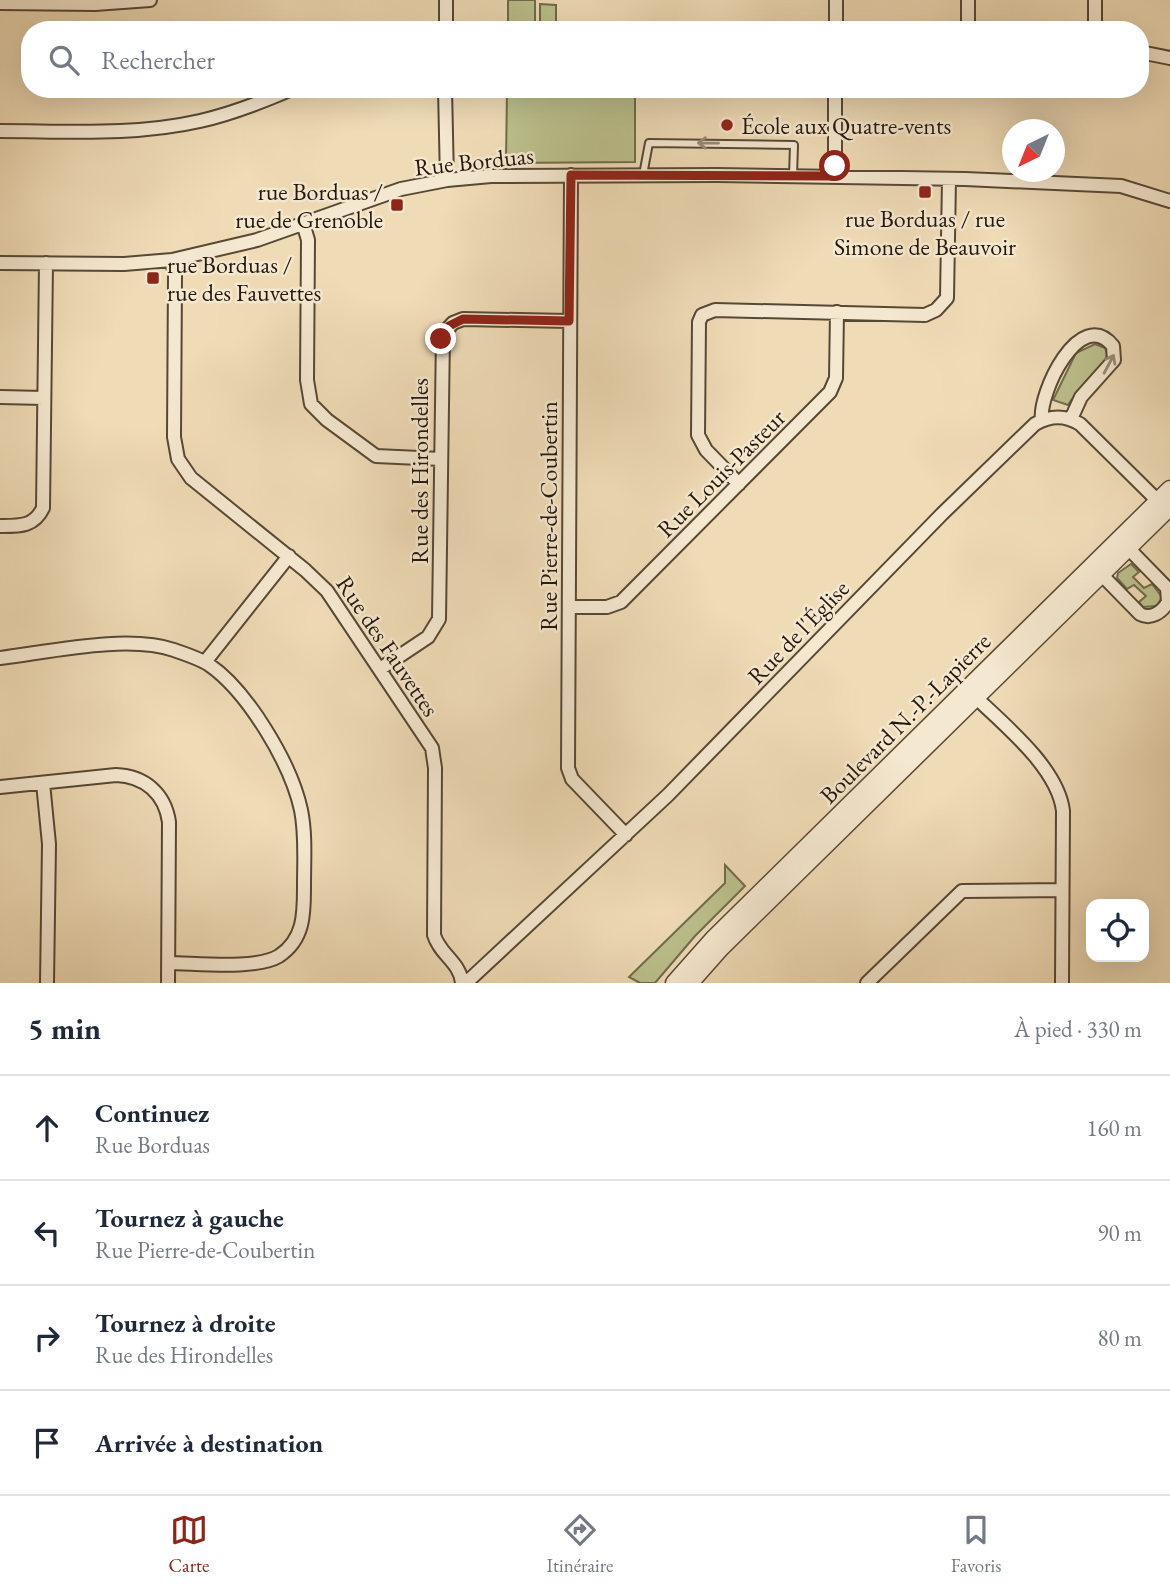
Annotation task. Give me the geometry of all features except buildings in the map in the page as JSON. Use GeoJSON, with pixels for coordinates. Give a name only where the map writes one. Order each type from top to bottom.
{"type":"FeatureCollection","features":[{"type":"Feature","properties":{"kind":"street"},"geometry":{"type":"LineString","coordinates":[[0,2],[116,3],[150,0]]}},
{"type":"Feature","properties":{"kind":"street"},"geometry":{"type":"LineString","coordinates":[[446,0],[446,21]]}},
{"type":"Feature","properties":{"kind":"street"},"geometry":{"type":"LineString","coordinates":[[835,21],[836,0]]}},
{"type":"Feature","properties":{"kind":"street"},"geometry":{"type":"LineString","coordinates":[[968,0],[968,21]]}},
{"type":"Feature","properties":{"kind":"street"},"geometry":{"type":"LineString","coordinates":[[1095,21],[1096,0]]}},
{"type":"Feature","properties":{"kind":"street"},"geometry":{"type":"LineString","coordinates":[[1149,54],[1170,58]]}},
{"type":"Feature","properties":{"kind":"street"},"geometry":{"type":"LineString","coordinates":[[0,131],[132,131],[169,127],[221,116],[268,98]]}},
{"type":"Feature","properties":{"kind":"street"},"geometry":{"type":"LineString","coordinates":[[445,98],[447,180]]}},
{"type":"Feature","properties":{"kind":"street"},"geometry":{"type":"LineString","coordinates":[[835,98],[835,176]]}},
{"type":"Feature","properties":{"kind":"street","name":"Rue Borduas"},"geometry":{"type":"LineString","coordinates":[[0,263],[132,264],[172,260],[257,240],[385,194],[447,180],[571,175],[949,179],[1121,186],[1170,201]]}},
{"type":"Feature","properties":{"kind":"street","name":"Rue Pierre-de-Coubertin"},"geometry":{"type":"LineString","coordinates":[[571,175],[568,768],[572,779],[625,835]]}},
{"type":"Feature","properties":{"kind":"street"},"geometry":{"type":"LineString","coordinates":[[739,484],[706,450],[698,435],[700,318],[712,310],[925,314],[941,306],[947,292],[949,179]]}},
{"type":"Feature","properties":{"kind":"street"},"geometry":{"type":"LineString","coordinates":[[303,223],[308,240],[307,380],[311,404],[327,420],[376,456],[441,459]]}},
{"type":"Feature","properties":{"kind":"street","name":"Rue des Fauvettes"},"geometry":{"type":"LineString","coordinates":[[172,260],[175,276],[174,437],[178,459],[191,478],[289,556],[327,591],[435,757],[434,936],[442,951],[459,968],[463,983]]}},
{"type":"Feature","properties":{"kind":"street"},"geometry":{"type":"LineString","coordinates":[[0,526],[21,526],[36,519],[43,508],[46,264]]}},
{"type":"Feature","properties":{"kind":"street","name":"Rue Louis-Pasteur"},"geometry":{"type":"LineString","coordinates":[[569,607],[607,607],[621,602],[832,388],[836,378],[837,312]]}},
{"type":"Feature","properties":{"kind":"street","name":"Rue des Hirondelles"},"geometry":{"type":"LineString","coordinates":[[380,669],[422,642],[437,624],[441,339],[449,326],[463,319],[569,321]]}},
{"type":"Feature","properties":{"kind":"street"},"geometry":{"type":"LineString","coordinates":[[1071,419],[1082,397],[1114,360],[1113,346],[1104,339],[1088,337],[1069,349],[1043,399],[1042,420],[1054,417],[1071,419],[1086,428],[1165,506]]}},
{"type":"Feature","properties":{"kind":"street"},"geometry":{"type":"LineString","coordinates":[[0,397],[44,398]]}},
{"type":"Feature","properties":{"kind":"street","name":"Rue de l'Église"},"geometry":{"type":"LineString","coordinates":[[463,983],[706,757],[942,514],[1042,420]]}},
{"type":"Feature","properties":{"kind":"street","name":"Boulevard N.-P.-Lapierre"},"geometry":{"type":"LineString","coordinates":[[1097,570],[1128,548],[1165,506],[1170,489]]}},
{"type":"Feature","properties":{"kind":"street","name":"Boulevard N.-P.-Lapierre"},"geometry":{"type":"LineString","coordinates":[[690,983],[721,948],[972,693],[1165,506]]}},
{"type":"Feature","properties":{"kind":"street"},"geometry":{"type":"LineString","coordinates":[[1097,570],[1144,616],[1162,610],[1168,602],[1169,592],[1147,576],[1128,548]]}},
{"type":"Feature","properties":{"kind":"street"},"geometry":{"type":"LineString","coordinates":[[205,662],[289,556]]}},
{"type":"Feature","properties":{"kind":"street"},"geometry":{"type":"LineString","coordinates":[[0,658],[144,643],[172,649],[205,662],[239,694],[274,746],[291,780],[303,829],[303,920],[291,945],[266,961],[168,963]]}},
{"type":"Feature","properties":{"kind":"street"},"geometry":{"type":"LineString","coordinates":[[972,693],[1051,774],[1058,786],[1063,811],[1062,983]]}},
{"type":"Feature","properties":{"kind":"street","name":"Boulevard N.-P.-Lapierre"},"geometry":{"type":"LineString","coordinates":[[674,983],[713,939],[972,693]]}},
{"type":"Feature","properties":{"kind":"street"},"geometry":{"type":"LineString","coordinates":[[0,787],[127,776],[149,786],[161,798],[169,822],[168,983]]}},
{"type":"Feature","properties":{"kind":"street"},"geometry":{"type":"LineString","coordinates":[[43,783],[48,844],[47,983]]}},
{"type":"Feature","properties":{"kind":"street"},"geometry":{"type":"LineString","coordinates":[[867,983],[962,891],[1062,890]]}},
{"type":"Feature","properties":{"kind":"lane"},"geometry":{"type":"LineString","coordinates":[[643,175],[649,142],[794,145],[793,176]]}},
{"type":"Feature","properties":{"kind":"lane"},"geometry":{"type":"LineString","coordinates":[[1126,600],[1138,593]]}},
{"type":"Feature","properties":{"kind":"green space"},"geometry":{"type":"Polygon","coordinates":[[[508,0],[535,0],[535,21],[508,21],[508,0]]]}},
{"type":"Feature","properties":{"kind":"green space"},"geometry":{"type":"Polygon","coordinates":[[[540,4],[556,5],[556,21],[540,21],[540,4]]]}},
{"type":"Feature","properties":{"kind":"green space"},"geometry":{"type":"Polygon","coordinates":[[[507,98],[635,98],[635,162],[506,163],[507,98]]]}},
{"type":"Feature","properties":{"kind":"green space"},"geometry":{"type":"Polygon","coordinates":[[[1095,344],[1105,348],[1107,354],[1096,374],[1068,405],[1053,400],[1076,353],[1095,344]]]}},
{"type":"Feature","properties":{"kind":"green space"},"geometry":{"type":"Polygon","coordinates":[[[1131,564],[1139,572],[1133,577],[1144,588],[1152,584],[1162,597],[1157,606],[1143,607],[1139,602],[1146,596],[1134,585],[1127,589],[1117,578],[1118,573],[1131,564]]]}},
{"type":"Feature","properties":{"kind":"green space"},"geometry":{"type":"Polygon","coordinates":[[[725,865],[745,886],[695,936],[655,983],[640,983],[629,977],[725,883],[725,865]]]}},
{"type":"Feature","properties":{"kind":"place","name":"École aux Quatre-vents"},"geometry":{"type":"Point","coordinates":[727,125]}},
{"type":"Feature","properties":{"kind":"place","name":"rue Borduas / rue Simone de Beauvoir"},"geometry":{"type":"Point","coordinates":[925,192]}},
{"type":"Feature","properties":{"kind":"place","name":"rue Borduas / rue de Grenoble"},"geometry":{"type":"Point","coordinates":[397,205]}},
{"type":"Feature","properties":{"kind":"place","name":"rue Borduas / rue des Fauvettes"},"geometry":{"type":"Point","coordinates":[153,278]}},
{"type":"Feature","properties":{"kind":"route"},"geometry":{"type":"LineString","coordinates":[[441,339],[449,326],[463,319],[569,321],[571,175],[835,176],[835,166]]}}]}
